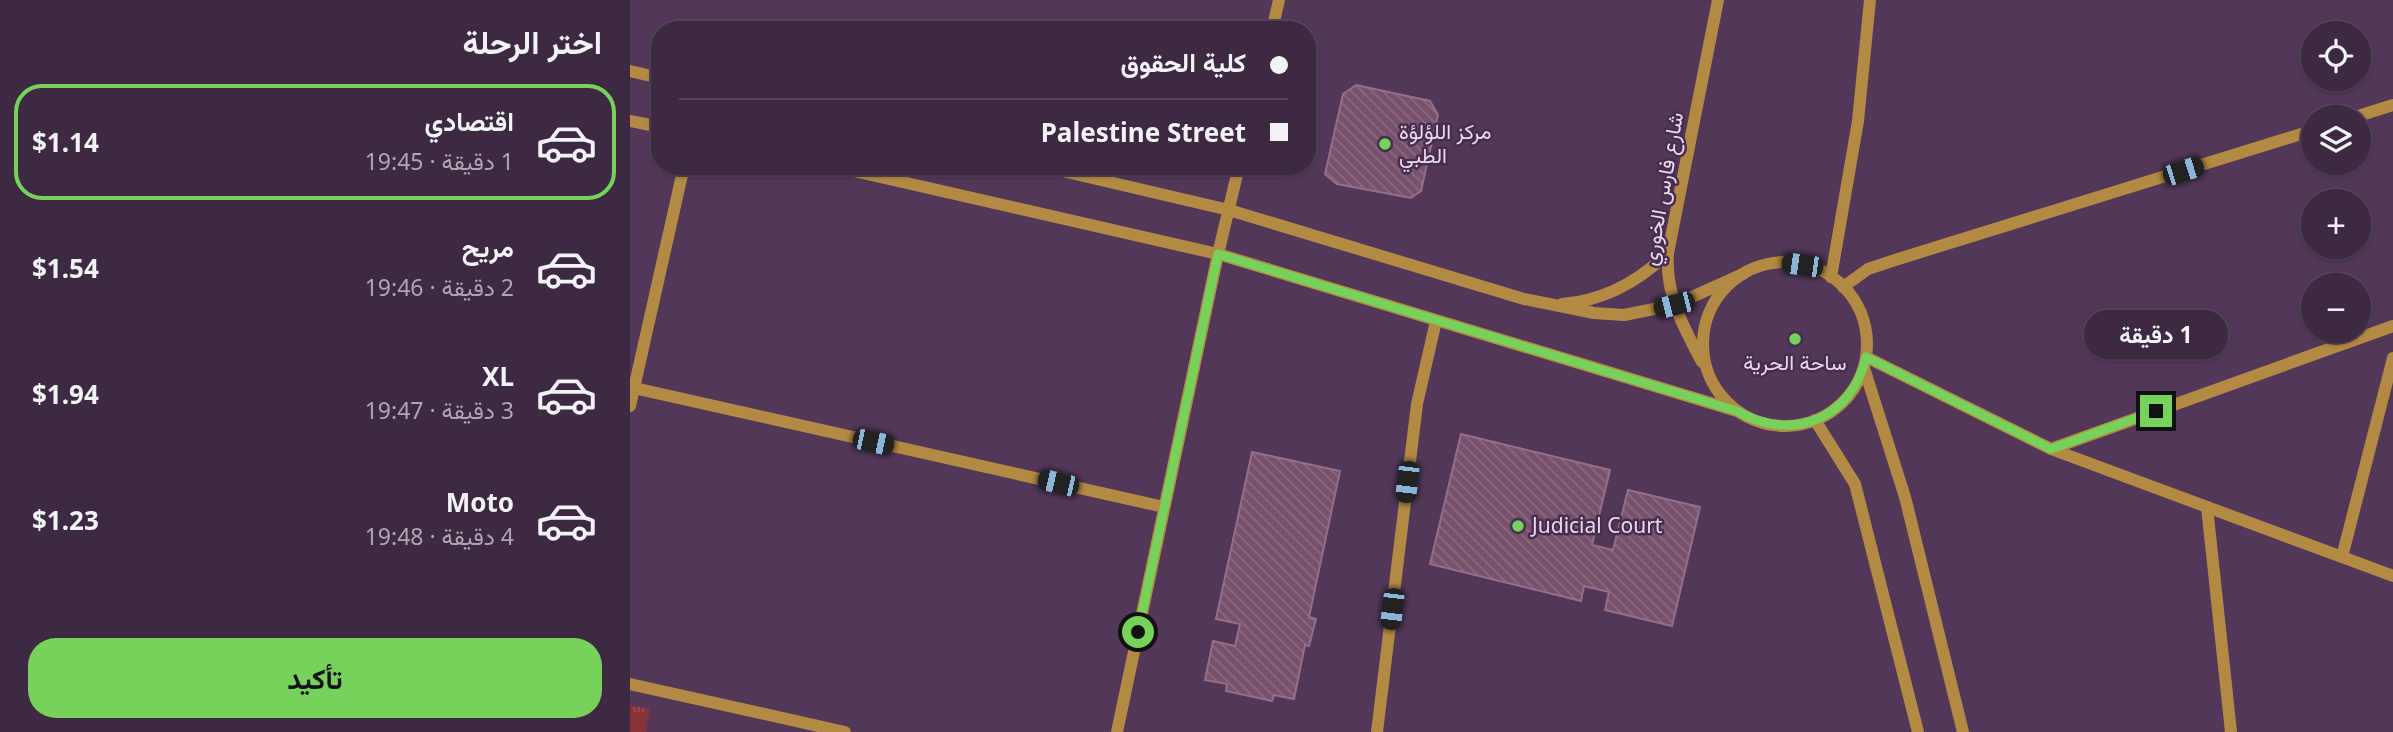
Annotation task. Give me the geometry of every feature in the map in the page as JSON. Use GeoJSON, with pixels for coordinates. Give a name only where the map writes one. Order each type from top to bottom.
{"type":"FeatureCollection","features":[{"type":"Feature","properties":{"kind":"street"},"geometry":{"type":"LineString","coordinates":[[1274,21],[1279,0]]}},
{"type":"Feature","properties":{"kind":"street","name":"شارع فارس الخوري"},"geometry":{"type":"LineString","coordinates":[[1710,378],[1674,305],[1666,272],[1718,0]]}},
{"type":"Feature","properties":{"kind":"street"},"geometry":{"type":"LineString","coordinates":[[1831,277],[1858,121],[1870,0]]}},
{"type":"Feature","properties":{"kind":"street"},"geometry":{"type":"LineString","coordinates":[[630,71],[651,76]]}},
{"type":"Feature","properties":{"kind":"street"},"geometry":{"type":"LineString","coordinates":[[2371,112],[2393,105]]}},
{"type":"Feature","properties":{"kind":"street"},"geometry":{"type":"LineString","coordinates":[[630,121],[651,126]]}},
{"type":"Feature","properties":{"kind":"street"},"geometry":{"type":"LineString","coordinates":[[1843,287],[1868,269],[2301,134]]}},
{"type":"Feature","properties":{"kind":"street"},"geometry":{"type":"LineString","coordinates":[[630,406],[682,175]]}},
{"type":"Feature","properties":{"kind":"street"},"geometry":{"type":"LineString","coordinates":[[871,175],[1218,254],[1737,411]]}},
{"type":"Feature","properties":{"kind":"street"},"geometry":{"type":"LineString","coordinates":[[1079,175],[1229,210],[1548,306],[1594,313],[1624,315],[1674,305],[1743,274],[1772,264],[1787,263],[1817,269],[1843,287],[1861,314],[1866,335],[1865,362],[1859,379],[1845,400],[1815,421],[1788,426],[1749,418],[1727,402],[1710,378],[1703,350],[1706,321],[1720,295],[1743,274]]}},
{"type":"Feature","properties":{"kind":"street"},"geometry":{"type":"LineString","coordinates":[[1117,732],[1237,175]]}},
{"type":"Feature","properties":{"kind":"street"},"geometry":{"type":"LineString","coordinates":[[1548,306],[1574,303],[1620,289],[1654,267],[1668,253]]}},
{"type":"Feature","properties":{"kind":"street"},"geometry":{"type":"LineString","coordinates":[[1377,732],[1417,404],[1436,321]]}},
{"type":"Feature","properties":{"kind":"street"},"geometry":{"type":"LineString","coordinates":[[2051,449],[2393,326]]}},
{"type":"Feature","properties":{"kind":"street"},"geometry":{"type":"LineString","coordinates":[[2342,557],[2393,358]]}},
{"type":"Feature","properties":{"kind":"street"},"geometry":{"type":"LineString","coordinates":[[1865,362],[2051,449],[2393,576]]}},
{"type":"Feature","properties":{"kind":"street"},"geometry":{"type":"LineString","coordinates":[[1865,362],[1905,497],[1962,732]]}},
{"type":"Feature","properties":{"kind":"street"},"geometry":{"type":"LineString","coordinates":[[632,388],[1164,507]]}},
{"type":"Feature","properties":{"kind":"street"},"geometry":{"type":"LineString","coordinates":[[1815,421],[1855,484],[1918,732]]}},
{"type":"Feature","properties":{"kind":"street"},"geometry":{"type":"LineString","coordinates":[[2207,507],[2231,732]]}},
{"type":"Feature","properties":{"kind":"street"},"geometry":{"type":"LineString","coordinates":[[630,684],[845,732]]}},
{"type":"Feature","properties":{"kind":"green space"},"geometry":{"type":"Polygon","coordinates":[[[630,705],[650,709],[646,732],[630,732],[630,705]]]}},
{"type":"Feature","properties":{"kind":"building"},"geometry":{"type":"Polygon","coordinates":[[[1356,85],[1430,101],[1438,115],[1421,191],[1411,198],[1337,184],[1325,174],[1343,94],[1356,85]]]}},
{"type":"Feature","properties":{"kind":"building","name":"Judicial Court"},"geometry":{"type":"Polygon","coordinates":[[[1461,434],[1610,470],[1592,545],[1613,550],[1628,490],[1700,507],[1672,626],[1605,610],[1609,592],[1584,586],[1581,601],[1430,564],[1461,434]]]}},
{"type":"Feature","properties":{"kind":"building"},"geometry":{"type":"Polygon","coordinates":[[[1252,452],[1340,471],[1309,617],[1316,619],[1309,646],[1305,645],[1294,699],[1274,695],[1272,701],[1226,691],[1227,684],[1205,680],[1213,641],[1235,646],[1240,624],[1216,619],[1252,452]]]}},
{"type":"Feature","properties":{"kind":"place","name":"مركز اللؤلؤة الطبي"},"geometry":{"type":"Point","coordinates":[1385,144]}},
{"type":"Feature","properties":{"kind":"place","name":"ساحة الحرية"},"geometry":{"type":"Point","coordinates":[1795,339]}},
{"type":"Feature","properties":{"kind":"place","name":"Judicial Court"},"geometry":{"type":"Point","coordinates":[1518,526]}},
{"type":"Feature","properties":{"kind":"route"},"geometry":{"type":"LineString","coordinates":[[1138,632],[1218,254],[1737,411],[1749,418],[1775,425],[1788,426],[1815,421],[1836,408],[1853,390],[1864,368],[1866,357],[2051,449],[2156,411]]}}]}
